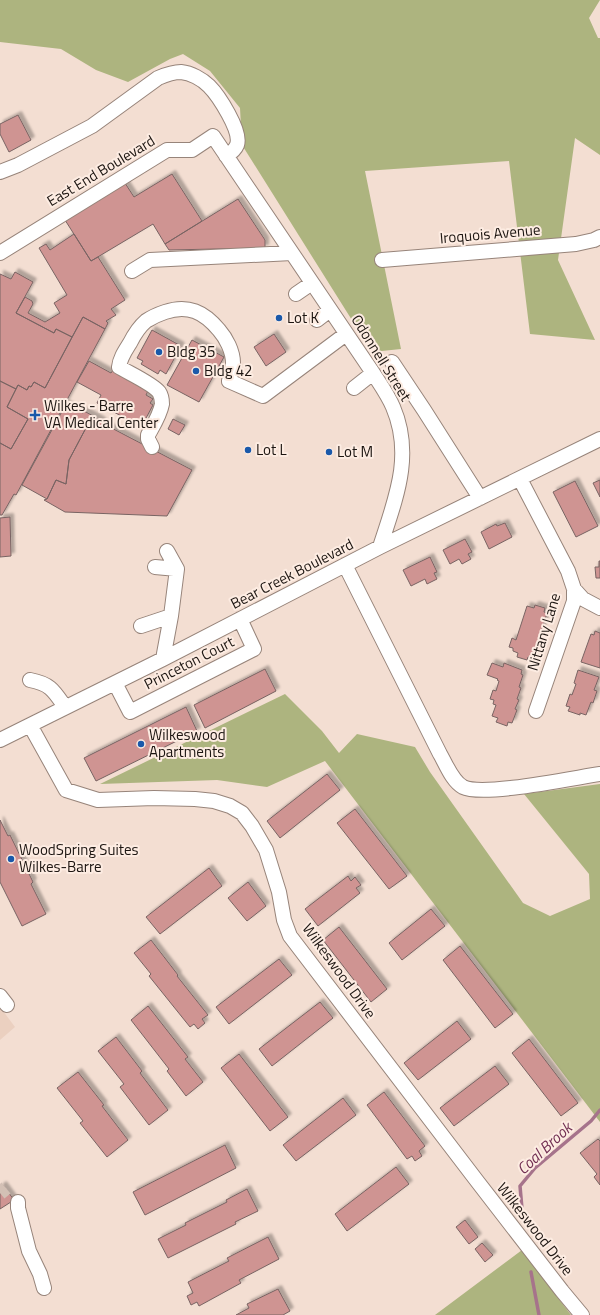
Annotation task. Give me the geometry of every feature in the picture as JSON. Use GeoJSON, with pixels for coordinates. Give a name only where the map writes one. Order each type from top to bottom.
{"type":"FeatureCollection","features":[{"type":"Feature","properties":{"kind":"street"},"geometry":{"type":"LineString","coordinates":[[0,172],[18,165],[92,126],[158,78],[181,72],[191,74],[209,86],[229,116],[238,138],[237,145],[232,152],[226,156]]}},
{"type":"Feature","properties":{"kind":"street","name":"East End Boulevard"},"geometry":{"type":"LineString","coordinates":[[0,253],[166,150],[192,150],[213,136],[300,266]]}},
{"type":"Feature","properties":{"kind":"street","name":"Iroquois Avenue"},"geometry":{"type":"LineString","coordinates":[[382,260],[576,244],[600,237]]}},
{"type":"Feature","properties":{"kind":"street"},"geometry":{"type":"LineString","coordinates":[[132,271],[150,260],[292,253]]}},
{"type":"Feature","properties":{"kind":"street","name":"Odonnell Street"},"geometry":{"type":"LineString","coordinates":[[300,266],[393,406],[401,429],[403,456],[401,480],[380,547]]}},
{"type":"Feature","properties":{"kind":"street"},"geometry":{"type":"LineString","coordinates":[[296,294],[312,283]]}},
{"type":"Feature","properties":{"kind":"street"},"geometry":{"type":"LineString","coordinates":[[152,447],[148,435],[162,403],[159,392],[153,387],[119,368],[120,360],[137,330],[146,321],[156,315],[171,310],[183,309],[196,311],[206,317],[224,336],[230,349],[233,363],[229,381],[263,399],[346,334]]}},
{"type":"Feature","properties":{"kind":"street"},"geometry":{"type":"LineString","coordinates":[[317,320],[330,310]]}},
{"type":"Feature","properties":{"kind":"street"},"geometry":{"type":"LineString","coordinates":[[392,362],[480,498]]}},
{"type":"Feature","properties":{"kind":"street"},"geometry":{"type":"LineString","coordinates":[[354,388],[372,373]]}},
{"type":"Feature","properties":{"kind":"street","name":"Bear Creek Boulevard"},"geometry":{"type":"LineString","coordinates":[[0,740],[163,659],[380,547],[600,439]]}},
{"type":"Feature","properties":{"kind":"street","name":"Nittany Lane"},"geometry":{"type":"LineString","coordinates":[[520,479],[568,571],[574,589],[574,601],[536,711]]}},
{"type":"Feature","properties":{"kind":"street"},"geometry":{"type":"LineString","coordinates":[[163,659],[171,616],[177,569],[167,550]]}},
{"type":"Feature","properties":{"kind":"street"},"geometry":{"type":"LineString","coordinates":[[345,565],[440,754],[453,777],[462,786],[474,790],[501,789],[600,774]]}},
{"type":"Feature","properties":{"kind":"street"},"geometry":{"type":"LineString","coordinates":[[155,566],[177,569]]}},
{"type":"Feature","properties":{"kind":"street"},"geometry":{"type":"LineString","coordinates":[[574,589],[582,599],[600,608]]}},
{"type":"Feature","properties":{"kind":"street"},"geometry":{"type":"LineString","coordinates":[[140,626],[171,616]]}},
{"type":"Feature","properties":{"kind":"street","name":"Princeton Court"},"geometry":{"type":"LineString","coordinates":[[115,683],[130,712],[254,650],[240,619]]}},
{"type":"Feature","properties":{"kind":"street"},"geometry":{"type":"LineString","coordinates":[[30,680],[50,687],[55,691],[65,707]]}},
{"type":"Feature","properties":{"kind":"street","name":"Wilkeswood Drive"},"geometry":{"type":"LineString","coordinates":[[30,725],[66,790],[98,800],[168,798],[214,801],[230,806],[242,813],[252,826],[266,850],[279,892],[284,920],[290,936],[476,1181],[582,1315]]}},
{"type":"Feature","properties":{"kind":"street"},"geometry":{"type":"LineString","coordinates":[[18,1202],[18,1208],[29,1251],[40,1274],[44,1288]]}},
{"type":"Feature","properties":{"kind":"shaded area"},"geometry":{"type":"Polygon","coordinates":[[[0,1007],[15,1027],[0,1040],[0,1007]]]}},
{"type":"Feature","properties":{"kind":"green space"},"geometry":{"type":"Polygon","coordinates":[[[0,0],[600,0],[589,18],[598,38],[600,38],[600,155],[575,138],[558,260],[595,340],[530,334],[509,161],[365,171],[401,349],[372,352],[242,145],[240,108],[210,71],[183,54],[170,59],[128,82],[96,70],[61,49],[0,42],[0,0]]]}},
{"type":"Feature","properties":{"kind":"green space"},"geometry":{"type":"Polygon","coordinates":[[[285,694],[322,731],[339,753],[357,734],[415,747],[430,772],[523,903],[550,916],[590,899],[589,874],[524,794],[600,784],[600,1122],[325,761],[267,787],[217,780],[100,784],[285,694]]]}},
{"type":"Feature","properties":{"kind":"green space"},"geometry":{"type":"Polygon","coordinates":[[[522,1250],[571,1315],[435,1315],[522,1250]]]}},
{"type":"Feature","properties":{"kind":"building"},"geometry":{"type":"Polygon","coordinates":[[[18,115],[31,140],[9,152],[0,134],[0,124],[18,115]]]}},
{"type":"Feature","properties":{"kind":"building"},"geometry":{"type":"Polygon","coordinates":[[[172,174],[202,221],[165,244],[153,224],[91,261],[65,220],[125,183],[134,197],[172,174]]]}},
{"type":"Feature","properties":{"kind":"building"},"geometry":{"type":"Polygon","coordinates":[[[238,199],[265,240],[265,248],[169,250],[165,244],[238,199]]]}},
{"type":"Feature","properties":{"kind":"building"},"geometry":{"type":"Polygon","coordinates":[[[74,234],[91,261],[98,257],[125,300],[111,309],[116,315],[106,321],[108,323],[105,329],[83,317],[72,337],[56,329],[54,333],[16,313],[25,297],[32,301],[33,304],[28,313],[45,322],[60,313],[54,303],[67,295],[39,248],[46,244],[50,250],[74,234]]]}},
{"type":"Feature","properties":{"kind":"building"},"geometry":{"type":"Polygon","coordinates":[[[15,272],[33,282],[16,313],[54,333],[56,329],[72,337],[45,388],[34,382],[27,390],[18,385],[16,389],[0,381],[0,274],[11,279],[15,272]]]}},
{"type":"Feature","properties":{"kind":"building"},"geometry":{"type":"Polygon","coordinates":[[[83,317],[105,329],[16,495],[14,494],[2,515],[0,515],[0,443],[11,449],[28,419],[7,407],[18,385],[27,390],[34,382],[45,388],[83,317]]]}},
{"type":"Feature","properties":{"kind":"building","name":"Bldg 35"},"geometry":{"type":"Polygon","coordinates":[[[152,330],[181,346],[166,374],[160,370],[158,374],[141,364],[143,361],[137,358],[152,330]]]}},
{"type":"Feature","properties":{"kind":"building"},"geometry":{"type":"Polygon","coordinates":[[[274,334],[286,352],[266,366],[254,347],[274,334]]]}},
{"type":"Feature","properties":{"kind":"building","name":"Bldg 42"},"geometry":{"type":"Polygon","coordinates":[[[192,340],[224,357],[199,402],[167,385],[192,340]]]}},
{"type":"Feature","properties":{"kind":"building"},"geometry":{"type":"Polygon","coordinates":[[[89,361],[111,373],[113,370],[149,389],[146,395],[153,399],[150,403],[153,405],[145,420],[142,418],[138,425],[97,403],[101,395],[77,382],[89,361]]]}},
{"type":"Feature","properties":{"kind":"building"},"geometry":{"type":"Polygon","coordinates":[[[0,381],[16,389],[7,407],[28,419],[11,449],[0,443],[0,381]]]}},
{"type":"Feature","properties":{"kind":"building"},"geometry":{"type":"Polygon","coordinates":[[[66,404],[83,413],[84,411],[97,418],[95,422],[97,423],[94,429],[87,426],[69,460],[66,484],[56,480],[47,499],[22,485],[66,404]]]}},
{"type":"Feature","properties":{"kind":"building"},"geometry":{"type":"Polygon","coordinates":[[[97,418],[102,421],[102,423],[192,470],[167,516],[65,512],[44,500],[47,499],[56,480],[66,484],[69,460],[87,426],[94,429],[97,423],[95,422],[97,418]]]}},
{"type":"Feature","properties":{"kind":"building"},"geometry":{"type":"Polygon","coordinates":[[[173,419],[185,425],[179,435],[168,429],[173,419]]]}},
{"type":"Feature","properties":{"kind":"building"},"geometry":{"type":"Polygon","coordinates":[[[600,480],[600,497],[593,483],[600,480]]]}},
{"type":"Feature","properties":{"kind":"building"},"geometry":{"type":"Polygon","coordinates":[[[575,481],[598,526],[576,537],[553,492],[575,481]]]}},
{"type":"Feature","properties":{"kind":"building"},"geometry":{"type":"Polygon","coordinates":[[[10,517],[11,556],[0,557],[0,518],[10,517]]]}},
{"type":"Feature","properties":{"kind":"building"},"geometry":{"type":"Polygon","coordinates":[[[505,523],[512,537],[489,549],[481,532],[496,524],[497,526],[505,523]]]}},
{"type":"Feature","properties":{"kind":"building"},"geometry":{"type":"Polygon","coordinates":[[[465,539],[472,552],[468,554],[471,559],[462,564],[459,559],[450,564],[443,550],[465,539]]]}},
{"type":"Feature","properties":{"kind":"building"},"geometry":{"type":"Polygon","coordinates":[[[430,557],[437,572],[434,573],[437,579],[427,584],[425,579],[411,586],[403,570],[430,557]]]}},
{"type":"Feature","properties":{"kind":"building"},"geometry":{"type":"Polygon","coordinates":[[[599,561],[600,578],[596,578],[595,567],[599,567],[599,561]]]}},
{"type":"Feature","properties":{"kind":"building"},"geometry":{"type":"Polygon","coordinates":[[[535,605],[545,608],[544,612],[547,613],[533,658],[528,657],[527,660],[517,657],[518,653],[513,651],[513,648],[509,647],[512,638],[516,640],[527,606],[534,608],[535,605]]]}},
{"type":"Feature","properties":{"kind":"building"},"geometry":{"type":"Polygon","coordinates":[[[595,631],[600,633],[600,668],[581,662],[591,634],[594,635],[595,631]]]}},
{"type":"Feature","properties":{"kind":"building"},"geometry":{"type":"Polygon","coordinates":[[[492,663],[503,667],[504,663],[522,670],[521,674],[523,675],[519,687],[521,688],[517,699],[519,700],[515,709],[517,710],[512,723],[508,722],[507,726],[496,722],[498,718],[492,716],[496,705],[493,704],[494,700],[490,699],[493,690],[496,691],[499,681],[497,680],[498,679],[487,675],[492,663]]]}},
{"type":"Feature","properties":{"kind":"building"},"geometry":{"type":"Polygon","coordinates":[[[265,669],[276,691],[205,728],[194,705],[265,669]]]}},
{"type":"Feature","properties":{"kind":"building"},"geometry":{"type":"Polygon","coordinates":[[[578,670],[599,677],[594,690],[597,691],[593,703],[591,702],[586,715],[580,713],[580,715],[568,711],[570,707],[566,706],[570,694],[572,695],[576,684],[574,683],[578,670]]]}},
{"type":"Feature","properties":{"kind":"building","name":"Wilkeswood Apartments"},"geometry":{"type":"Polygon","coordinates":[[[186,707],[197,731],[96,781],[84,758],[186,707]]]}},
{"type":"Feature","properties":{"kind":"building"},"geometry":{"type":"Polygon","coordinates":[[[327,774],[340,790],[280,838],[267,821],[327,774]]]}},
{"type":"Feature","properties":{"kind":"building"},"geometry":{"type":"Polygon","coordinates":[[[355,809],[407,876],[389,889],[337,823],[355,809]]]}},
{"type":"Feature","properties":{"kind":"building","name":"WoodSpring Suites Wilkes-Barre"},"geometry":{"type":"Polygon","coordinates":[[[0,820],[8,836],[10,835],[33,882],[31,884],[46,914],[22,926],[0,882],[0,820]]]}},
{"type":"Feature","properties":{"kind":"building"},"geometry":{"type":"Polygon","coordinates":[[[209,868],[222,886],[160,934],[146,917],[209,868]]]}},
{"type":"Feature","properties":{"kind":"building"},"geometry":{"type":"Polygon","coordinates":[[[348,876],[351,881],[355,877],[361,885],[356,888],[360,893],[318,926],[305,909],[348,876]]]}},
{"type":"Feature","properties":{"kind":"building"},"geometry":{"type":"Polygon","coordinates":[[[248,882],[266,906],[247,921],[228,898],[248,882]]]}},
{"type":"Feature","properties":{"kind":"building"},"geometry":{"type":"Polygon","coordinates":[[[431,909],[445,926],[402,960],[389,943],[431,909]]]}},
{"type":"Feature","properties":{"kind":"building"},"geometry":{"type":"Polygon","coordinates":[[[339,927],[387,989],[371,1002],[323,940],[339,927]]]}},
{"type":"Feature","properties":{"kind":"building"},"geometry":{"type":"Polygon","coordinates":[[[151,940],[208,1015],[202,1019],[205,1023],[198,1029],[194,1024],[190,1027],[149,976],[151,974],[134,953],[151,940]]]}},
{"type":"Feature","properties":{"kind":"building"},"geometry":{"type":"Polygon","coordinates":[[[460,946],[513,1014],[495,1028],[443,960],[460,946]]]}},
{"type":"Feature","properties":{"kind":"building"},"geometry":{"type":"Polygon","coordinates":[[[279,959],[292,975],[229,1024],[216,1007],[279,959]]]}},
{"type":"Feature","properties":{"kind":"building"},"geometry":{"type":"Polygon","coordinates":[[[320,1002],[333,1018],[272,1066],[259,1049],[320,1002]]]}},
{"type":"Feature","properties":{"kind":"building"},"geometry":{"type":"Polygon","coordinates":[[[148,1006],[188,1057],[185,1059],[203,1082],[186,1096],[167,1071],[169,1069],[131,1020],[148,1006]]]}},
{"type":"Feature","properties":{"kind":"building"},"geometry":{"type":"Polygon","coordinates":[[[457,1021],[471,1039],[418,1080],[404,1063],[457,1021]]]}},
{"type":"Feature","properties":{"kind":"building"},"geometry":{"type":"Polygon","coordinates":[[[116,1037],[142,1071],[140,1073],[168,1110],[149,1125],[120,1087],[124,1084],[98,1051],[116,1037]]]}},
{"type":"Feature","properties":{"kind":"building"},"geometry":{"type":"Polygon","coordinates":[[[529,1039],[578,1103],[561,1116],[512,1053],[529,1039]]]}},
{"type":"Feature","properties":{"kind":"building"},"geometry":{"type":"Polygon","coordinates":[[[239,1054],[288,1117],[270,1131],[221,1068],[239,1054]]]}},
{"type":"Feature","properties":{"kind":"building"},"geometry":{"type":"Polygon","coordinates":[[[495,1066],[509,1084],[454,1126],[440,1108],[495,1066]]]}},
{"type":"Feature","properties":{"kind":"building"},"geometry":{"type":"Polygon","coordinates":[[[78,1072],[104,1105],[102,1106],[128,1140],[107,1157],[80,1123],[83,1121],[57,1088],[78,1072]]]}},
{"type":"Feature","properties":{"kind":"building"},"geometry":{"type":"Polygon","coordinates":[[[384,1092],[425,1146],[419,1151],[422,1156],[415,1161],[412,1156],[407,1159],[367,1105],[384,1092]]]}},
{"type":"Feature","properties":{"kind":"building"},"geometry":{"type":"Polygon","coordinates":[[[343,1098],[356,1115],[296,1161],[283,1145],[343,1098]]]}},
{"type":"Feature","properties":{"kind":"building"},"geometry":{"type":"Polygon","coordinates":[[[598,1139],[600,1141],[600,1185],[594,1177],[597,1174],[580,1153],[598,1139]]]}},
{"type":"Feature","properties":{"kind":"building"},"geometry":{"type":"Polygon","coordinates":[[[225,1145],[236,1168],[145,1215],[133,1192],[225,1145]]]}},
{"type":"Feature","properties":{"kind":"building"},"geometry":{"type":"Polygon","coordinates":[[[396,1167],[409,1184],[347,1231],[335,1214],[396,1167]]]}},
{"type":"Feature","properties":{"kind":"building"},"geometry":{"type":"Polygon","coordinates":[[[3,1185],[14,1200],[0,1209],[0,1187],[3,1185]]]}},
{"type":"Feature","properties":{"kind":"building"},"geometry":{"type":"Polygon","coordinates":[[[247,1189],[258,1211],[235,1222],[236,1224],[168,1258],[158,1239],[186,1225],[185,1223],[227,1202],[226,1200],[247,1189]]]}},
{"type":"Feature","properties":{"kind":"building"},"geometry":{"type":"Polygon","coordinates":[[[465,1220],[478,1237],[469,1244],[456,1227],[465,1220]]]}},
{"type":"Feature","properties":{"kind":"building"},"geometry":{"type":"Polygon","coordinates":[[[268,1237],[279,1259],[239,1280],[241,1283],[199,1306],[197,1302],[191,1305],[187,1296],[193,1293],[188,1282],[229,1261],[227,1258],[268,1237]]]}},
{"type":"Feature","properties":{"kind":"building"},"geometry":{"type":"Polygon","coordinates":[[[482,1243],[493,1255],[485,1262],[475,1249],[482,1243]]]}},
{"type":"Feature","properties":{"kind":"building"},"geometry":{"type":"Polygon","coordinates":[[[278,1289],[290,1311],[283,1315],[236,1315],[249,1308],[247,1304],[278,1289]]]}},
{"type":"Feature","properties":{"kind":"waterway","name":"Coal Brook"},"geometry":{"type":"LineString","coordinates":[[522,1209],[520,1186],[535,1168],[591,1121],[600,1110]]}},
{"type":"Feature","properties":{"kind":"waterway","name":"Coal Brook"},"geometry":{"type":"LineString","coordinates":[[531,1272],[539,1315]]}},
{"type":"Feature","properties":{"kind":"tunnel"},"geometry":{"type":"LineString","coordinates":[[0,1193],[6,1188]]}},
{"type":"Feature","properties":{"kind":"place","name":"Lot K"},"geometry":{"type":"Point","coordinates":[279,318]}},
{"type":"Feature","properties":{"kind":"place","name":"Bldg 35"},"geometry":{"type":"Point","coordinates":[159,352]}},
{"type":"Feature","properties":{"kind":"place","name":"Bldg 42"},"geometry":{"type":"Point","coordinates":[196,371]}},
{"type":"Feature","properties":{"kind":"place","name":"Wilkes - Barre VA Medical Center"},"geometry":{"type":"Point","coordinates":[35,415]}},
{"type":"Feature","properties":{"kind":"place","name":"Lot L"},"geometry":{"type":"Point","coordinates":[248,450]}},
{"type":"Feature","properties":{"kind":"place","name":"Lot M"},"geometry":{"type":"Point","coordinates":[329,452]}},
{"type":"Feature","properties":{"kind":"place","name":"Wilkeswood Apartments"},"geometry":{"type":"Point","coordinates":[141,744]}},
{"type":"Feature","properties":{"kind":"place","name":"WoodSpring Suites Wilkes-Barre"},"geometry":{"type":"Point","coordinates":[11,859]}}]}
